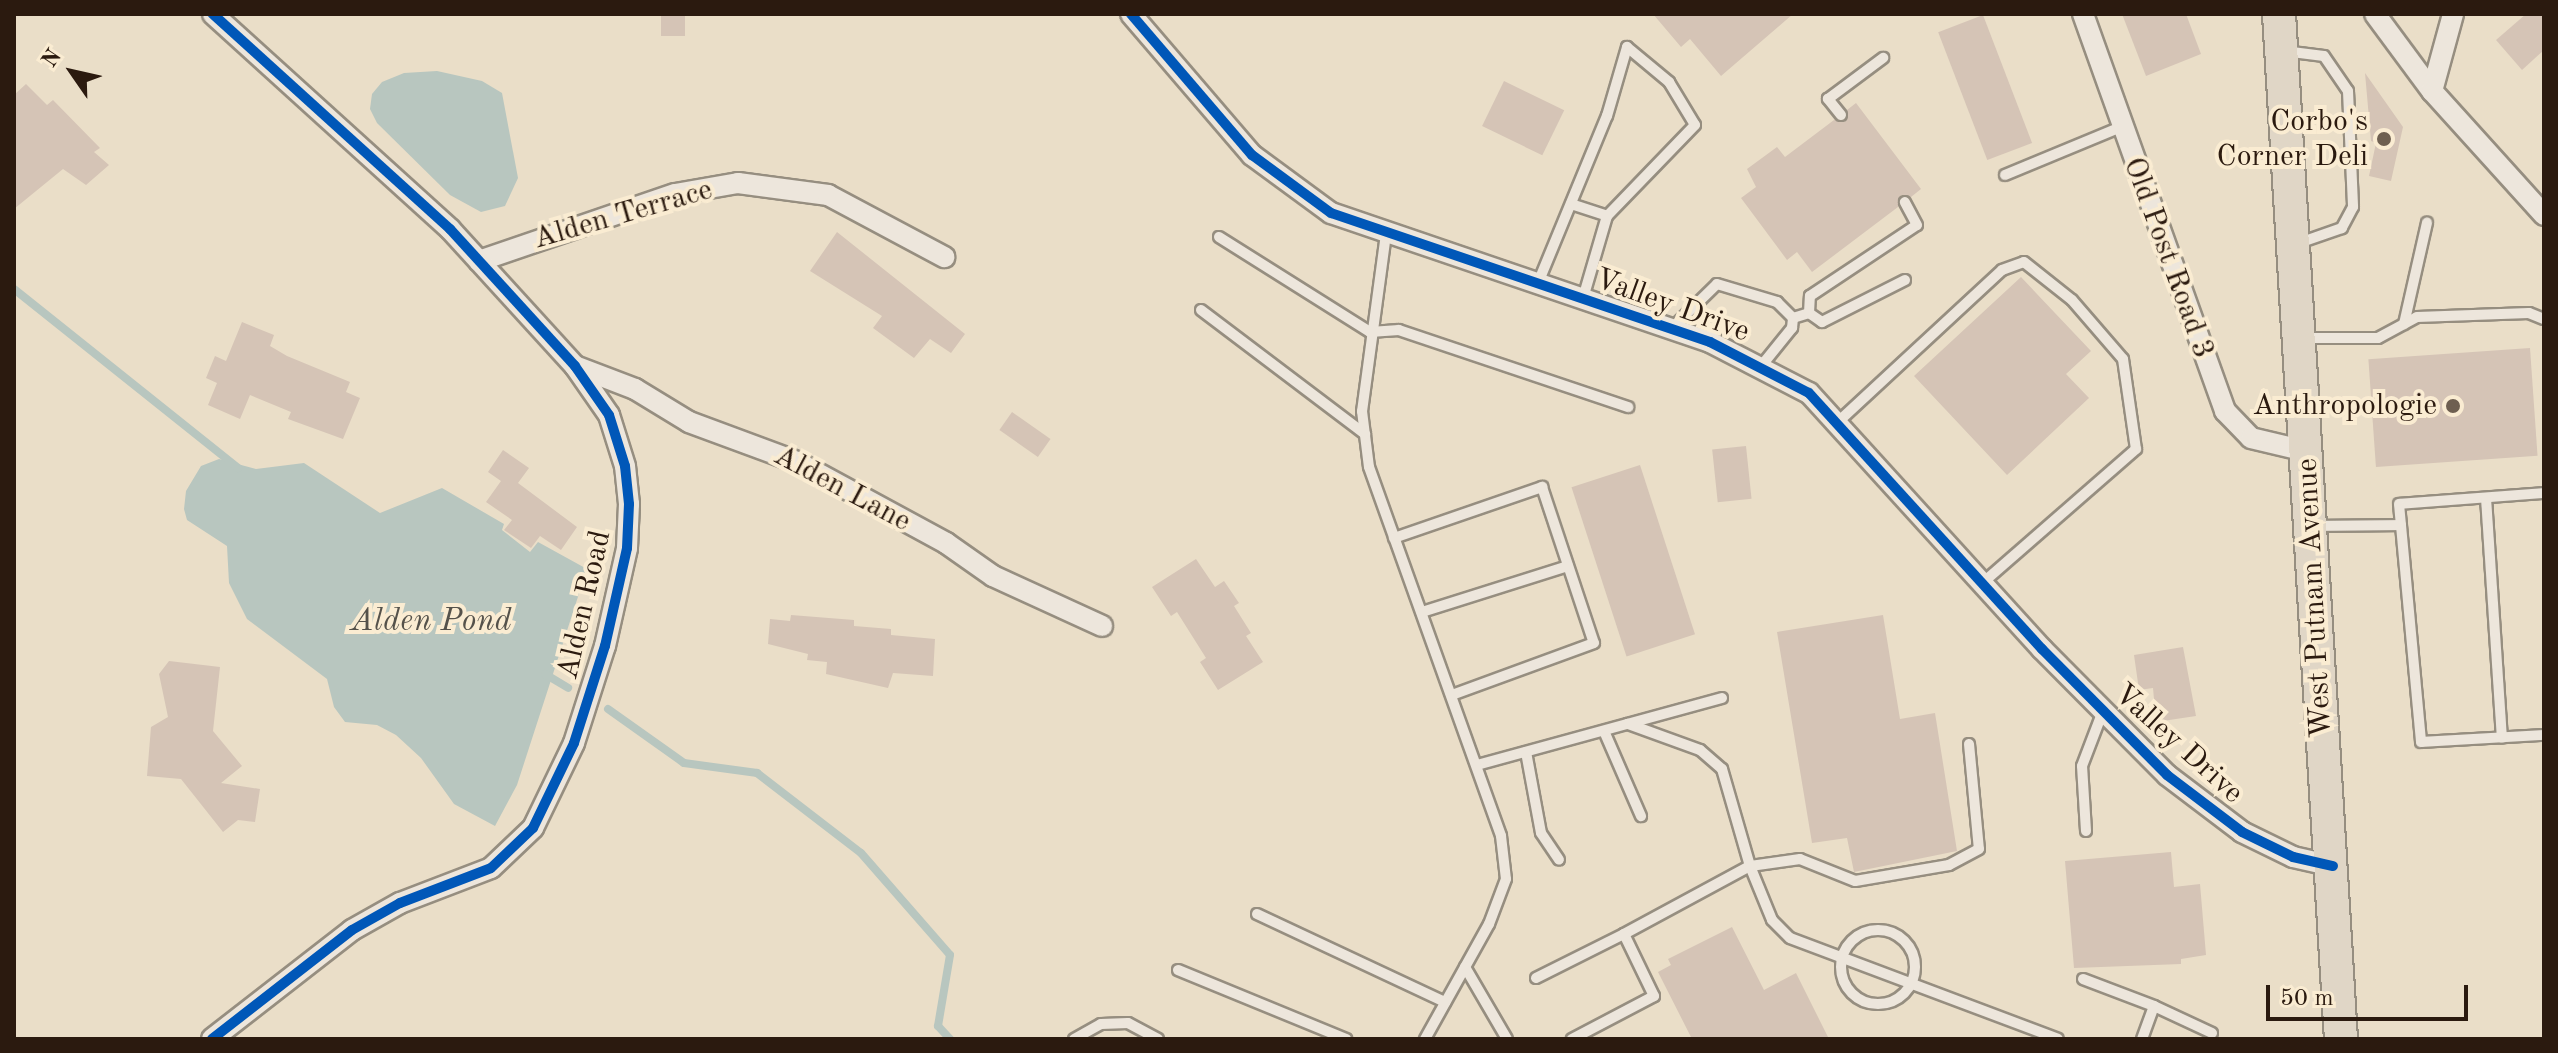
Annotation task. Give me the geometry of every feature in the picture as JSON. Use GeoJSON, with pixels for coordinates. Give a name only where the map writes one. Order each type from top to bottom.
{"type":"FeatureCollection","features":[{"type":"Feature","properties":{"kind":"main road","name":"West Putnam Avenue"},"geometry":{"type":"LineString","coordinates":[[2279,14],[2333,866],[2341,1039]]}},
{"type":"Feature","properties":{"kind":"street","name":"Alden Road"},"geometry":{"type":"LineString","coordinates":[[212,1039],[352,930],[400,903],[491,868],[513,851],[546,806],[574,743],[605,646],[627,548],[625,466],[609,415],[575,366],[479,261],[213,14]]}},
{"type":"Feature","properties":{"kind":"street","name":"Valley Drive"},"geometry":{"type":"LineString","coordinates":[[1131,14],[1252,155],[1331,213],[1671,329],[1762,365],[1809,393],[1839,421],[1981,584],[2167,775],[2218,816],[2293,857],[2333,866]]}},
{"type":"Feature","properties":{"kind":"street","name":"Old Post Road 3"},"geometry":{"type":"LineString","coordinates":[[2083,14],[2225,411],[2251,438],[2306,451]]}},
{"type":"Feature","properties":{"kind":"street"},"geometry":{"type":"LineString","coordinates":[[2375,14],[2432,91],[2544,215]]}},
{"type":"Feature","properties":{"kind":"street"},"geometry":{"type":"LineString","coordinates":[[2432,91],[2453,14]]}},
{"type":"Feature","properties":{"kind":"street","name":"Alden Terrace"},"geometry":{"type":"LineString","coordinates":[[479,261],[675,194],[738,183],[828,195],[944,257]]}},
{"type":"Feature","properties":{"kind":"street","name":"Alden Lane"},"geometry":{"type":"LineString","coordinates":[[575,366],[635,389],[689,422],[797,462],[946,543],[993,576],[1102,626]]}},
{"type":"Feature","properties":{"kind":"lane"},"geometry":{"type":"LineString","coordinates":[[1538,283],[1607,116],[1627,47],[1669,82],[1695,125],[1607,216],[1583,298]]}},
{"type":"Feature","properties":{"kind":"lane"},"geometry":{"type":"LineString","coordinates":[[2281,50],[2324,56],[2348,91],[2353,207],[2342,228],[2293,245]]}},
{"type":"Feature","properties":{"kind":"lane"},"geometry":{"type":"LineString","coordinates":[[1841,115],[1828,99],[1883,58]]}},
{"type":"Feature","properties":{"kind":"lane"},"geometry":{"type":"LineString","coordinates":[[2005,175],[2121,127]]}},
{"type":"Feature","properties":{"kind":"lane"},"geometry":{"type":"LineString","coordinates":[[1809,313],[1810,296],[1917,225],[1905,202]]}},
{"type":"Feature","properties":{"kind":"lane"},"geometry":{"type":"LineString","coordinates":[[1571,204],[1607,216]]}},
{"type":"Feature","properties":{"kind":"lane"},"geometry":{"type":"LineString","coordinates":[[2404,324],[2427,223]]}},
{"type":"Feature","properties":{"kind":"lane"},"geometry":{"type":"LineString","coordinates":[[1386,234],[1370,332],[1362,411],[1369,467],[1501,836],[1506,879],[1465,967],[1425,1039]]}},
{"type":"Feature","properties":{"kind":"lane"},"geometry":{"type":"LineString","coordinates":[[1219,237],[1370,332],[1399,330],[1628,407]]}},
{"type":"Feature","properties":{"kind":"lane"},"geometry":{"type":"LineString","coordinates":[[1839,421],[2002,270],[2024,262],[2082,312],[2123,359],[2136,449],[1981,584]]}},
{"type":"Feature","properties":{"kind":"lane"},"geometry":{"type":"LineString","coordinates":[[1809,313],[1822,322],[1905,280]]}},
{"type":"Feature","properties":{"kind":"lane"},"geometry":{"type":"LineString","coordinates":[[1671,329],[1717,284],[1777,302],[1793,318]]}},
{"type":"Feature","properties":{"kind":"lane"},"geometry":{"type":"LineString","coordinates":[[1201,310],[1365,434]]}},
{"type":"Feature","properties":{"kind":"lane"},"geometry":{"type":"LineString","coordinates":[[1793,318],[1809,313]]}},
{"type":"Feature","properties":{"kind":"lane"},"geometry":{"type":"LineString","coordinates":[[2299,338],[2378,338],[2417,317],[2529,313],[2544,319]]}},
{"type":"Feature","properties":{"kind":"lane"},"geometry":{"type":"LineString","coordinates":[[1762,365],[1792,328],[1793,318]]}},
{"type":"Feature","properties":{"kind":"lane"},"geometry":{"type":"LineString","coordinates":[[1394,538],[1542,487],[1594,643],[1452,695]]}},
{"type":"Feature","properties":{"kind":"lane"},"geometry":{"type":"LineString","coordinates":[[2544,493],[2399,504],[2421,742],[2544,735]]}},
{"type":"Feature","properties":{"kind":"lane"},"geometry":{"type":"LineString","coordinates":[[2486,498],[2502,737]]}},
{"type":"Feature","properties":{"kind":"lane"},"geometry":{"type":"LineString","coordinates":[[2311,527],[2401,525]]}},
{"type":"Feature","properties":{"kind":"lane"},"geometry":{"type":"LineString","coordinates":[[1422,612],[1568,566]]}},
{"type":"Feature","properties":{"kind":"lane"},"geometry":{"type":"LineString","coordinates":[[1477,765],[1722,698]]}},
{"type":"Feature","properties":{"kind":"lane"},"geometry":{"type":"LineString","coordinates":[[2086,831],[2082,766],[2103,711]]}},
{"type":"Feature","properties":{"kind":"lane"},"geometry":{"type":"LineString","coordinates":[[1628,724],[1700,750],[1722,769],[1750,866],[1772,920],[1790,938],[1916,982],[2058,1039]]}},
{"type":"Feature","properties":{"kind":"lane"},"geometry":{"type":"LineString","coordinates":[[1604,731],[1641,816]]}},
{"type":"Feature","properties":{"kind":"lane"},"geometry":{"type":"LineString","coordinates":[[1536,978],[1750,866],[1800,859],[1855,881],[1949,865],[1979,849],[1969,744]]}},
{"type":"Feature","properties":{"kind":"lane"},"geometry":{"type":"LineString","coordinates":[[1526,752],[1541,833],[1559,860]]}},
{"type":"Feature","properties":{"kind":"lane"},"geometry":{"type":"LineString","coordinates":[[1257,914],[1445,1002]]}},
{"type":"Feature","properties":{"kind":"lane"},"geometry":{"type":"LineString","coordinates":[[1840,957],[1869,929],[1892,933],[1913,952],[1916,982]]}},
{"type":"Feature","properties":{"kind":"lane"},"geometry":{"type":"LineString","coordinates":[[1572,1039],[1654,996],[1624,934]]}},
{"type":"Feature","properties":{"kind":"lane"},"geometry":{"type":"LineString","coordinates":[[1840,957],[1843,983],[1857,999],[1889,1005],[1916,982]]}},
{"type":"Feature","properties":{"kind":"lane"},"geometry":{"type":"LineString","coordinates":[[1465,967],[1507,1039]]}},
{"type":"Feature","properties":{"kind":"lane"},"geometry":{"type":"LineString","coordinates":[[1178,970],[1346,1039]]}},
{"type":"Feature","properties":{"kind":"lane"},"geometry":{"type":"LineString","coordinates":[[2083,979],[2154,1006],[2212,1033]]}},
{"type":"Feature","properties":{"kind":"lane"},"geometry":{"type":"LineString","coordinates":[[2142,1039],[2154,1006]]}},
{"type":"Feature","properties":{"kind":"lane"},"geometry":{"type":"LineString","coordinates":[[1074,1039],[1101,1024],[1128,1023],[1158,1039]]}},
{"type":"Feature","properties":{"kind":"water"},"geometry":{"type":"Polygon","coordinates":[[[437,71],[482,81],[502,93],[518,178],[505,206],[481,212],[450,195],[377,123],[370,109],[372,94],[382,82],[404,73],[437,71]]]}},
{"type":"Feature","properties":{"kind":"water","name":"Alden Pond"},"geometry":{"type":"Polygon","coordinates":[[[219,459],[256,469],[304,463],[380,513],[442,488],[504,524],[502,530],[530,552],[538,542],[587,569],[517,785],[495,826],[454,804],[421,758],[396,735],[377,725],[345,722],[334,707],[327,679],[247,619],[229,583],[227,546],[187,520],[184,509],[186,491],[201,466],[219,459]]]}},
{"type":"Feature","properties":{"kind":"building"},"geometry":{"type":"Polygon","coordinates":[[[661,14],[685,14],[685,36],[661,36],[661,14]]]}},
{"type":"Feature","properties":{"kind":"building"},"geometry":{"type":"Polygon","coordinates":[[[1653,14],[1793,14],[1721,76],[1690,39],[1681,47],[1653,14]]]}},
{"type":"Feature","properties":{"kind":"building"},"geometry":{"type":"Polygon","coordinates":[[[2122,14],[2186,14],[2201,54],[2146,76],[2122,14]]]}},
{"type":"Feature","properties":{"kind":"building"},"geometry":{"type":"Polygon","coordinates":[[[2526,14],[2544,14],[2544,50],[2522,70],[2496,40],[2526,14]]]}},
{"type":"Feature","properties":{"kind":"building"},"geometry":{"type":"Polygon","coordinates":[[[1983,15],[2032,143],[1987,160],[1938,32],[1983,15]]]}},
{"type":"Feature","properties":{"kind":"building"},"geometry":{"type":"Polygon","coordinates":[[[2365,73],[2403,127],[2391,181],[2369,176],[2376,143],[2371,141],[2365,73]]]}},
{"type":"Feature","properties":{"kind":"building"},"geometry":{"type":"Polygon","coordinates":[[[1504,81],[1564,110],[1542,155],[1482,126],[1504,81]]]}},
{"type":"Feature","properties":{"kind":"building"},"geometry":{"type":"Polygon","coordinates":[[[26,84],[47,105],[53,100],[100,148],[94,152],[109,165],[86,185],[63,169],[14,209],[14,95],[26,84]]]}},
{"type":"Feature","properties":{"kind":"building"},"geometry":{"type":"Polygon","coordinates":[[[1856,103],[1921,189],[1911,197],[1901,195],[1898,207],[1812,272],[1797,252],[1787,260],[1741,198],[1756,187],[1747,169],[1777,147],[1785,157],[1834,120],[1845,122],[1847,110],[1856,103]]]}},
{"type":"Feature","properties":{"kind":"building"},"geometry":{"type":"Polygon","coordinates":[[[837,232],[965,334],[951,353],[930,339],[914,358],[873,328],[882,316],[810,271],[837,232]]]}},
{"type":"Feature","properties":{"kind":"building"},"geometry":{"type":"Polygon","coordinates":[[[2021,277],[2091,351],[2066,374],[2089,398],[2007,475],[1914,376],[2021,277]]]}},
{"type":"Feature","properties":{"kind":"building"},"geometry":{"type":"Polygon","coordinates":[[[242,322],[274,335],[270,346],[287,356],[350,382],[346,392],[360,398],[343,439],[288,419],[291,412],[250,395],[240,419],[208,405],[217,383],[206,378],[215,356],[226,361],[242,322]]]}},
{"type":"Feature","properties":{"kind":"building"},"geometry":{"type":"Polygon","coordinates":[[[2530,348],[2538,456],[2376,467],[2368,359],[2530,348]]]}},
{"type":"Feature","properties":{"kind":"building"},"geometry":{"type":"Polygon","coordinates":[[[1012,412],[1051,439],[1038,457],[999,430],[1012,412]]]}},
{"type":"Feature","properties":{"kind":"building"},"geometry":{"type":"Polygon","coordinates":[[[1746,446],[1752,499],[1718,502],[1712,450],[1746,446]]]}},
{"type":"Feature","properties":{"kind":"building"},"geometry":{"type":"Polygon","coordinates":[[[503,450],[529,468],[518,483],[577,527],[561,550],[540,536],[531,548],[504,530],[512,520],[486,502],[501,481],[488,472],[503,450]]]}},
{"type":"Feature","properties":{"kind":"building"},"geometry":{"type":"Polygon","coordinates":[[[1640,465],[1695,634],[1627,657],[1572,487],[1640,465]]]}},
{"type":"Feature","properties":{"kind":"building"},"geometry":{"type":"Polygon","coordinates":[[[1196,559],[1215,587],[1224,581],[1239,603],[1234,606],[1251,633],[1246,636],[1263,662],[1218,690],[1200,662],[1206,658],[1177,612],[1171,616],[1152,587],[1196,559]]]}},
{"type":"Feature","properties":{"kind":"building"},"geometry":{"type":"Polygon","coordinates":[[[791,615],[854,620],[854,626],[891,629],[891,635],[935,639],[933,676],[893,673],[888,688],[826,674],[827,662],[807,660],[808,654],[768,644],[770,619],[790,621],[791,615]]]}},
{"type":"Feature","properties":{"kind":"building"},"geometry":{"type":"Polygon","coordinates":[[[1883,615],[1900,719],[1935,713],[1957,851],[1854,872],[1847,838],[1812,843],[1777,632],[1883,615]]]}},
{"type":"Feature","properties":{"kind":"building"},"geometry":{"type":"Polygon","coordinates":[[[2183,647],[2196,716],[2156,722],[2153,688],[2139,690],[2134,655],[2183,647]]]}},
{"type":"Feature","properties":{"kind":"building"},"geometry":{"type":"Polygon","coordinates":[[[169,661],[220,667],[213,731],[242,766],[221,783],[260,789],[255,822],[238,820],[223,832],[181,779],[147,776],[151,727],[168,717],[159,674],[169,661]]]}},
{"type":"Feature","properties":{"kind":"building"},"geometry":{"type":"Polygon","coordinates":[[[2171,852],[2174,887],[2200,884],[2206,955],[2181,959],[2181,964],[2074,968],[2065,861],[2171,852]]]}},
{"type":"Feature","properties":{"kind":"building"},"geometry":{"type":"Polygon","coordinates":[[[1732,927],[1764,990],[1796,973],[1829,1039],[1692,1039],[1658,972],[1671,965],[1668,959],[1732,927]]]}},
{"type":"Feature","properties":{"kind":"waterway"},"geometry":{"type":"LineString","coordinates":[[14,289],[238,468]]}},
{"type":"Feature","properties":{"kind":"waterway"},"geometry":{"type":"LineString","coordinates":[[545,674],[568,688]]}},
{"type":"Feature","properties":{"kind":"waterway"},"geometry":{"type":"LineString","coordinates":[[608,709],[684,763],[757,773],[861,853],[950,955],[938,1026],[950,1039]]}},
{"type":"Feature","properties":{"kind":"cycle path"},"geometry":{"type":"LineString","coordinates":[[212,1039],[352,930],[400,903],[491,868],[533,828],[574,743],[605,646],[627,548],[629,504],[625,466],[609,415],[575,366],[450,229],[213,14]]}},
{"type":"Feature","properties":{"kind":"cycle path"},"geometry":{"type":"LineString","coordinates":[[1131,14],[1252,155],[1331,213],[1710,342],[1809,393],[2042,649],[2167,775],[2242,832],[2293,857],[2333,866]]}},
{"type":"Feature","properties":{"kind":"place","name":"Corbo's Corner Deli"},"geometry":{"type":"Point","coordinates":[2384,139]}},
{"type":"Feature","properties":{"kind":"place","name":"Anthropologie"},"geometry":{"type":"Point","coordinates":[2453,406]}}]}
